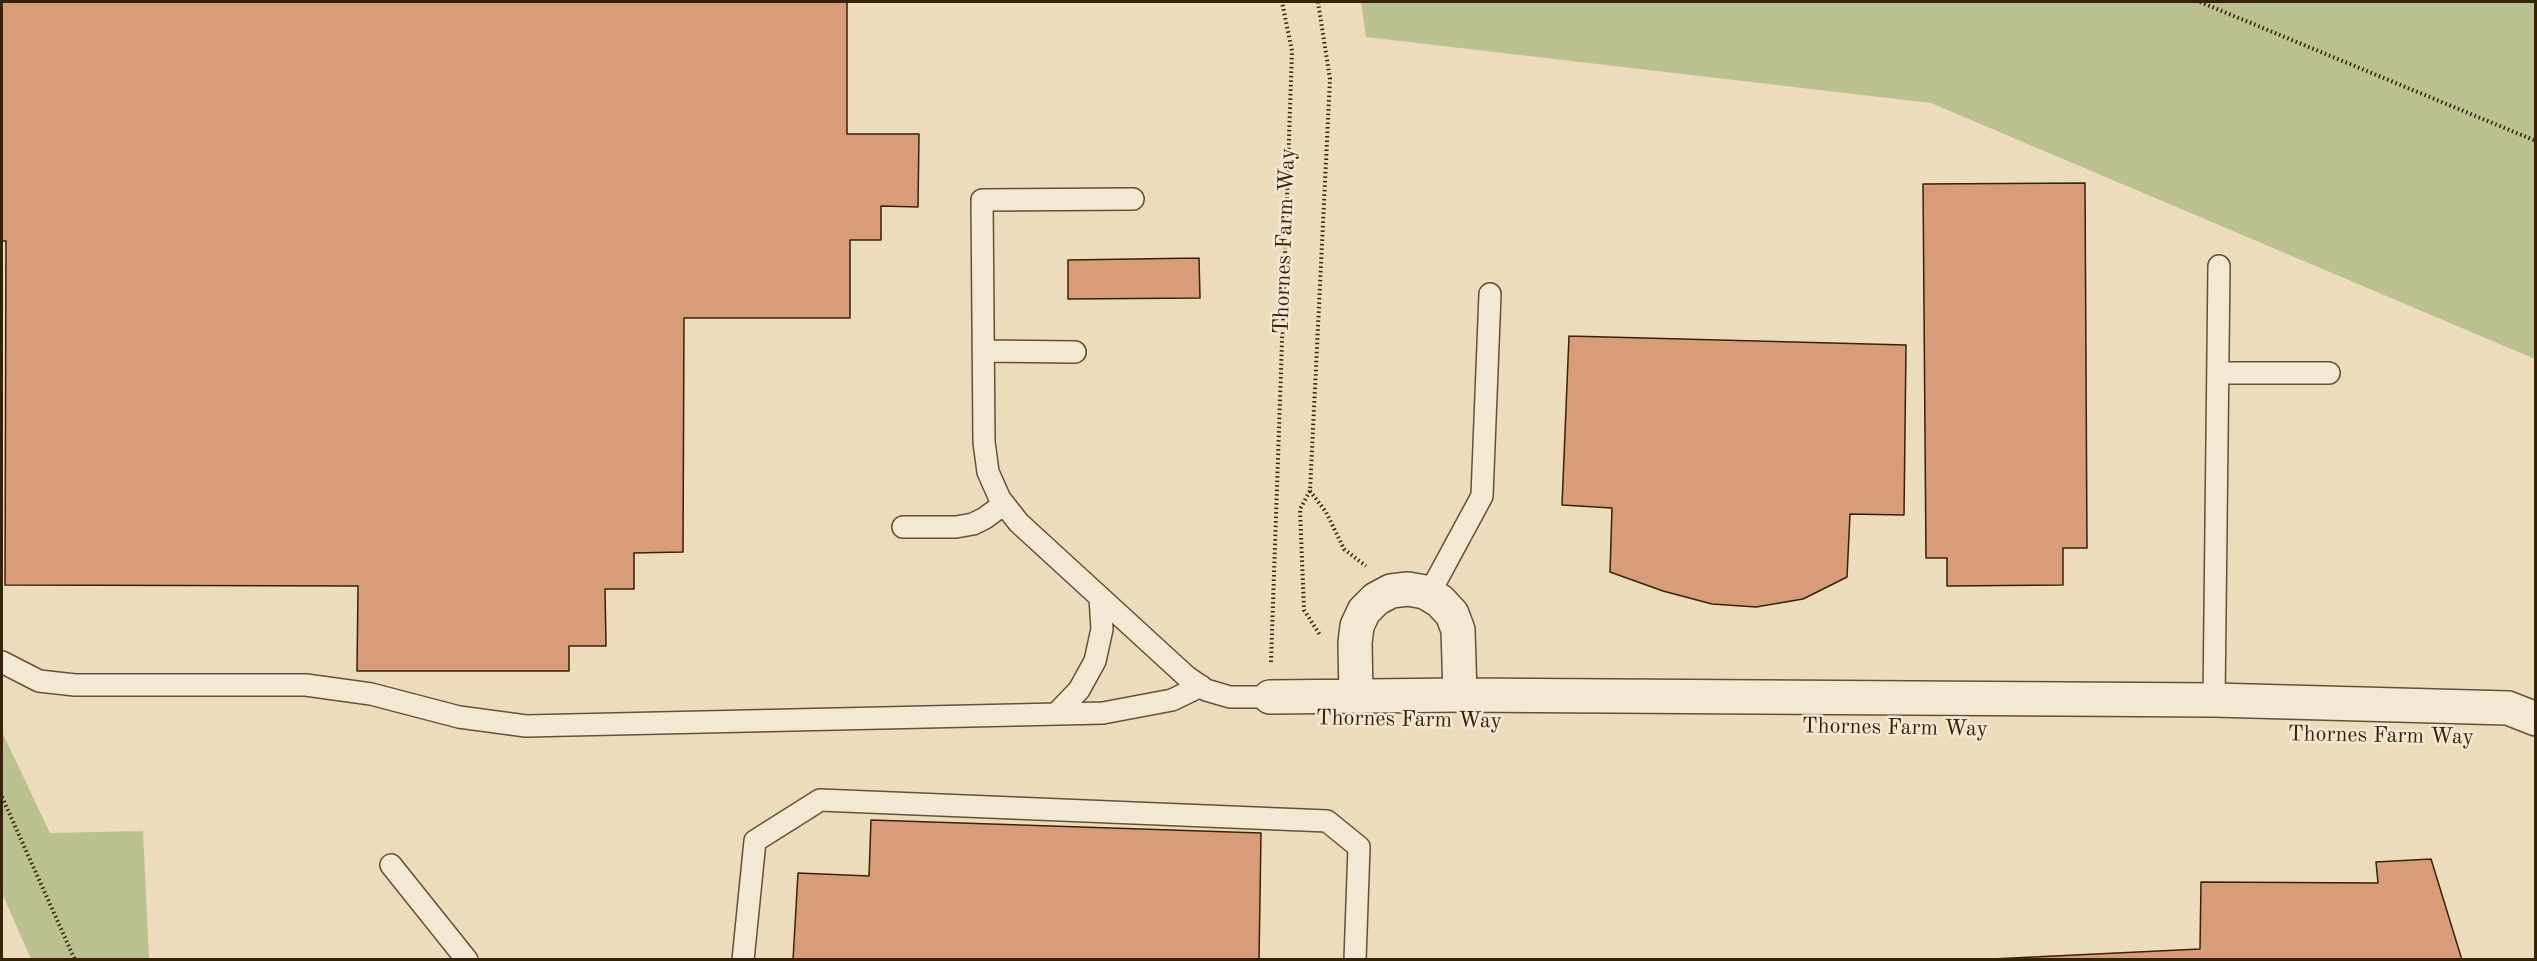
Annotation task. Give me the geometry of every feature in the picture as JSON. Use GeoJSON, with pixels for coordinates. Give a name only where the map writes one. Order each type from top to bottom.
{"type":"FeatureCollection","features":[{"type":"Feature","properties":{"kind":"street","name":"Thornes Farm Way"},"geometry":{"type":"LineString","coordinates":[[1356,696],[1357,627],[1364,611],[1376,599],[1391,591],[1418,592],[1440,601],[1452,614],[1458,630],[1460,696]]}},
{"type":"Feature","properties":{"kind":"street","name":"Thornes Farm Way"},"geometry":{"type":"LineString","coordinates":[[1270,697],[2214,700],[2508,708],[2535,719]]}},
{"type":"Feature","properties":{"kind":"lane"},"geometry":{"type":"LineString","coordinates":[[1133,199],[982,200],[984,442],[988,472],[1004,504],[1019,523],[1186,676],[1201,686],[1230,697],[1270,697]]}},
{"type":"Feature","properties":{"kind":"lane"},"geometry":{"type":"LineString","coordinates":[[2214,700],[2219,266]]}},
{"type":"Feature","properties":{"kind":"lane"},"geometry":{"type":"LineString","coordinates":[[1418,592],[1482,496],[1490,294]]}},
{"type":"Feature","properties":{"kind":"lane"},"geometry":{"type":"LineString","coordinates":[[984,351],[1075,352]]}},
{"type":"Feature","properties":{"kind":"lane"},"geometry":{"type":"LineString","coordinates":[[2218,373],[2329,373]]}},
{"type":"Feature","properties":{"kind":"lane"},"geometry":{"type":"LineString","coordinates":[[903,527],[957,527],[973,524],[1004,504]]}},
{"type":"Feature","properties":{"kind":"lane"},"geometry":{"type":"LineString","coordinates":[[1056,714],[1079,690],[1095,661],[1102,629],[1100,597]]}},
{"type":"Feature","properties":{"kind":"lane"},"geometry":{"type":"LineString","coordinates":[[2,662],[39,681],[75,685],[306,685],[371,694],[459,717],[526,726],[1102,713],[1172,700],[1201,686]]}},
{"type":"Feature","properties":{"kind":"lane"},"geometry":{"type":"LineString","coordinates":[[742,960],[755,841],[820,800],[1326,821],[1359,847],[1355,960]]}},
{"type":"Feature","properties":{"kind":"lane"},"geometry":{"type":"LineString","coordinates":[[392,865],[467,960]]}},
{"type":"Feature","properties":{"kind":"path","name":"Thornes Farm Way"},"geometry":{"type":"LineString","coordinates":[[1270,697],[1292,51],[1282,2]]}},
{"type":"Feature","properties":{"kind":"path","name":"Thornes Farm Way"},"geometry":{"type":"LineString","coordinates":[[1318,2],[1330,79],[1310,491],[1300,509],[1304,610],[1328,648],[1355,663]]}},
{"type":"Feature","properties":{"kind":"path"},"geometry":{"type":"LineString","coordinates":[[2200,2],[2535,141]]}},
{"type":"Feature","properties":{"kind":"path"},"geometry":{"type":"LineString","coordinates":[[1310,491],[1326,512],[1344,549],[1367,566],[1418,592]]}},
{"type":"Feature","properties":{"kind":"path"},"geometry":{"type":"LineString","coordinates":[[2,797],[75,960]]}},
{"type":"Feature","properties":{"kind":"green space"},"geometry":{"type":"Polygon","coordinates":[[[1361,2],[2535,2],[2535,359],[1931,103],[1366,37],[1361,2]]]}},
{"type":"Feature","properties":{"kind":"green space"},"geometry":{"type":"Polygon","coordinates":[[[2,732],[50,833],[143,831],[149,959],[31,959],[2,893],[2,732]]]}},
{"type":"Feature","properties":{"kind":"building"},"geometry":{"type":"Polygon","coordinates":[[[2,2],[847,2],[847,134],[919,134],[918,207],[881,206],[881,240],[850,240],[850,318],[684,318],[683,552],[634,553],[634,589],[605,589],[606,646],[569,646],[569,671],[357,671],[358,586],[5,585],[6,241],[2,241],[2,2]]]}},
{"type":"Feature","properties":{"kind":"building"},"geometry":{"type":"Polygon","coordinates":[[[2085,183],[2087,548],[2063,548],[2063,585],[1947,586],[1947,558],[1926,558],[1923,184],[2085,183]]]}},
{"type":"Feature","properties":{"kind":"building"},"geometry":{"type":"Polygon","coordinates":[[[1199,258],[1200,298],[1068,299],[1068,260],[1199,258]]]}},
{"type":"Feature","properties":{"kind":"building"},"geometry":{"type":"Polygon","coordinates":[[[1569,336],[1906,345],[1904,515],[1850,514],[1847,577],[1803,599],[1756,607],[1712,604],[1663,591],[1610,572],[1612,508],[1562,505],[1569,336]]]}},
{"type":"Feature","properties":{"kind":"building"},"geometry":{"type":"Polygon","coordinates":[[[871,820],[1261,833],[1259,960],[793,960],[798,873],[869,876],[871,820]]]}},
{"type":"Feature","properties":{"kind":"building"},"geometry":{"type":"Polygon","coordinates":[[[2431,859],[2462,960],[1971,960],[2200,949],[2201,882],[2378,883],[2376,862],[2431,859]]]}}]}
